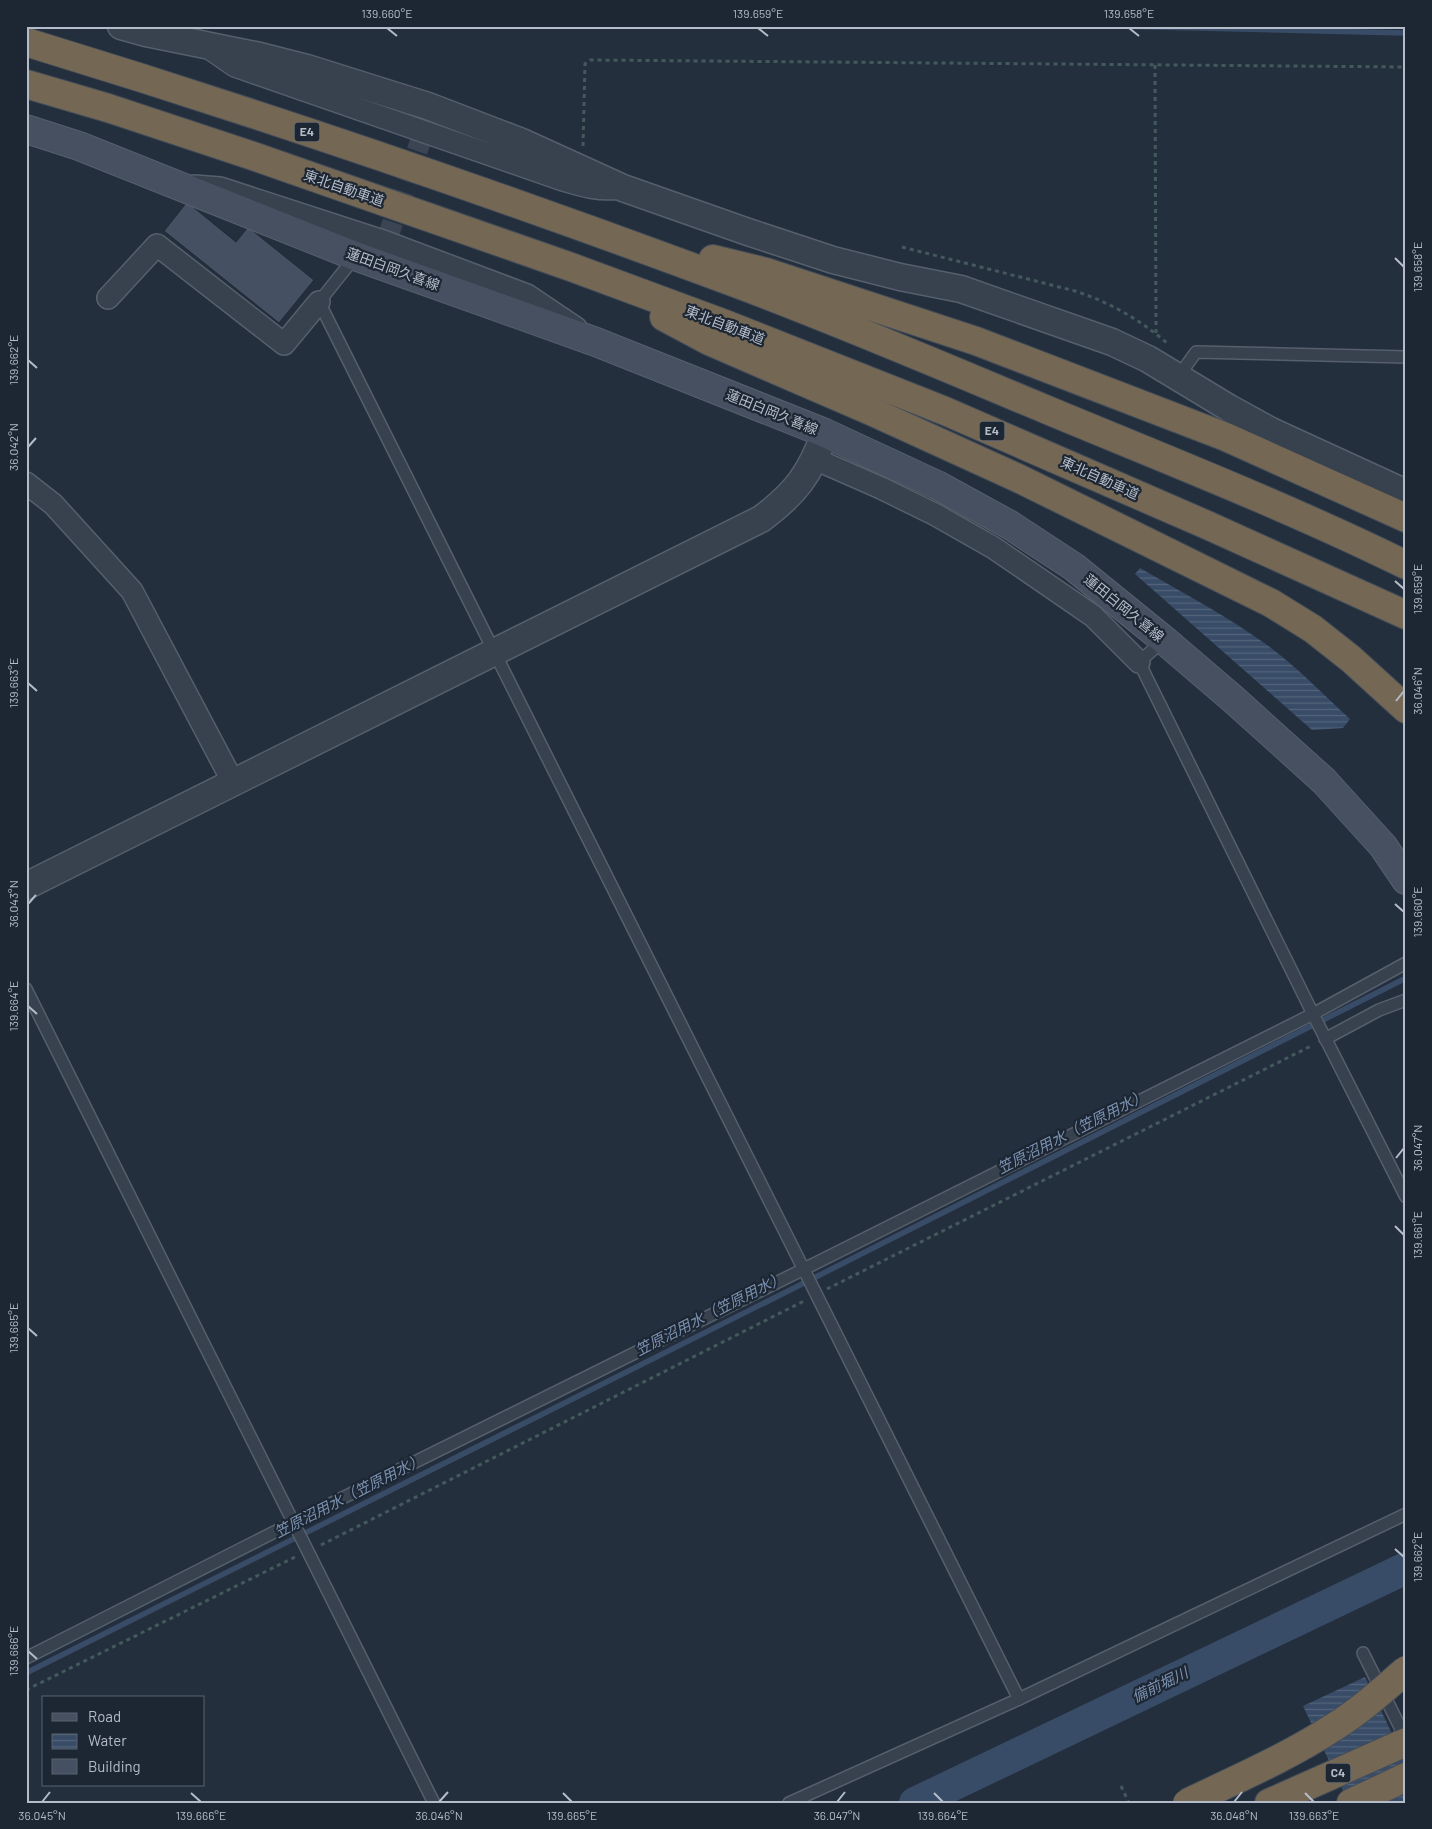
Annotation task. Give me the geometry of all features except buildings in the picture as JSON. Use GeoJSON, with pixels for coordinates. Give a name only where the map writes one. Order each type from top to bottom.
{"type":"FeatureCollection","features":[{"type":"Feature","properties":{"kind":"highway","name":"E4"},"geometry":{"type":"LineString","coordinates":[[26,42],[253,113],[586,228],[739,285],[926,359],[1240,490],[1406,564]]}},
{"type":"Feature","properties":{"kind":"highway","name":"東北自動車道"},"geometry":{"type":"LineString","coordinates":[[26,84],[108,108],[253,156],[571,267],[725,324],[945,411],[1207,525],[1406,615]]}},
{"type":"Feature","properties":{"kind":"highway"},"geometry":{"type":"LineString","coordinates":[[586,228],[766,272],[976,341],[1226,437],[1406,518]]}},
{"type":"Feature","properties":{"kind":"highway"},"geometry":{"type":"LineString","coordinates":[[571,267],[710,341],[1020,479],[1271,603],[1312,629],[1351,659],[1406,709]]}},
{"type":"Feature","properties":{"kind":"highway"},"geometry":{"type":"LineString","coordinates":[[1187,1803],[1287,1755],[1327,1732],[1406,1670]]}},
{"type":"Feature","properties":{"kind":"highway","name":"C4"},"geometry":{"type":"LineString","coordinates":[[1269,1803],[1406,1740]]}},
{"type":"Feature","properties":{"kind":"highway","name":"C4"},"geometry":{"type":"LineString","coordinates":[[1351,1803],[1406,1777]]}},
{"type":"Feature","properties":{"kind":"main road","name":"蓮田白岡久喜線"},"geometry":{"type":"LineString","coordinates":[[26,129],[79,146],[355,256],[596,342],[825,434],[937,485],[1010,525],[1074,567],[1164,640],[1324,781],[1383,846],[1406,880]]}},
{"type":"Feature","properties":{"kind":"street"},"geometry":{"type":"LineString","coordinates":[[121,26],[307,68],[428,106],[522,142],[623,188],[833,260],[900,278],[961,289],[1112,342],[1158,352],[1178,377],[1229,408],[1271,431],[1406,493]]}},
{"type":"Feature","properties":{"kind":"street"},"geometry":{"type":"LineString","coordinates":[[206,45],[235,66],[563,180],[588,188],[607,190],[623,188]]}},
{"type":"Feature","properties":{"kind":"street"},"geometry":{"type":"LineString","coordinates":[[177,185],[220,188],[386,242],[527,295],[596,342]]}},
{"type":"Feature","properties":{"kind":"street"},"geometry":{"type":"LineString","coordinates":[[108,298],[156,245],[284,344],[319,302]]}},
{"type":"Feature","properties":{"kind":"street"},"geometry":{"type":"LineString","coordinates":[[26,886],[234,784],[493,651],[761,519],[782,504],[804,479],[815,459],[825,434]]}},
{"type":"Feature","properties":{"kind":"street"},"geometry":{"type":"LineString","coordinates":[[815,459],[936,515],[994,548],[1093,616],[1139,662]]}},
{"type":"Feature","properties":{"kind":"street"},"geometry":{"type":"LineString","coordinates":[[26,483],[53,504],[132,591],[234,784]]}},
{"type":"Feature","properties":{"kind":"lane"},"geometry":{"type":"LineString","coordinates":[[355,256],[319,302],[1018,1699]]}},
{"type":"Feature","properties":{"kind":"lane"},"geometry":{"type":"LineString","coordinates":[[1178,377],[1196,352],[1406,357]]}},
{"type":"Feature","properties":{"kind":"lane"},"geometry":{"type":"LineString","coordinates":[[1164,640],[1139,662],[1406,1197]]}},
{"type":"Feature","properties":{"kind":"lane"},"geometry":{"type":"LineString","coordinates":[[26,1658],[1313,1014],[1406,963]]}},
{"type":"Feature","properties":{"kind":"lane"},"geometry":{"type":"LineString","coordinates":[[26,989],[434,1803]]}},
{"type":"Feature","properties":{"kind":"lane"},"geometry":{"type":"LineString","coordinates":[[1326,1039],[1379,1010],[1406,1000]]}},
{"type":"Feature","properties":{"kind":"lane"},"geometry":{"type":"LineString","coordinates":[[789,1803],[1018,1699],[1406,1514]]}},
{"type":"Feature","properties":{"kind":"lane"},"geometry":{"type":"LineString","coordinates":[[1363,1653],[1406,1740]]}},
{"type":"Feature","properties":{"kind":"path"},"geometry":{"type":"LineString","coordinates":[[580,168],[583,153],[585,64],[590,60],[1406,67]]}},
{"type":"Feature","properties":{"kind":"path"},"geometry":{"type":"LineString","coordinates":[[1155,66],[1156,334],[1158,352]]}},
{"type":"Feature","properties":{"kind":"path"},"geometry":{"type":"LineString","coordinates":[[902,247],[1100,299],[1128,314],[1156,334],[1158,352]]}},
{"type":"Feature","properties":{"kind":"path"},"geometry":{"type":"LineString","coordinates":[[26,1690],[1326,1039]]}},
{"type":"Feature","properties":{"kind":"path"},"geometry":{"type":"LineString","coordinates":[[1121,1786],[1129,1803]]}},
{"type":"Feature","properties":{"kind":"water"},"geometry":{"type":"Polygon","coordinates":[[[1140,568],[1252,634],[1299,671],[1350,719],[1343,728],[1312,730],[1135,574],[1140,568]]]}},
{"type":"Feature","properties":{"kind":"water"},"geometry":{"type":"Polygon","coordinates":[[[1365,1677],[1406,1763],[1406,1803],[1349,1803],[1303,1706],[1365,1677]]]}},
{"type":"Feature","properties":{"kind":"waterway"},"geometry":{"type":"LineString","coordinates":[[1116,26],[1406,33]]}},
{"type":"Feature","properties":{"kind":"waterway","name":"笠原沼用水（笠原用水）"},"geometry":{"type":"LineString","coordinates":[[26,1673],[800,1285],[1406,978]]}},
{"type":"Feature","properties":{"kind":"waterway","name":"備前堀川"},"geometry":{"type":"LineString","coordinates":[[915,1803],[1406,1568]]}},
{"type":"Feature","properties":{"kind":"tunnel"},"geometry":{"type":"LineString","coordinates":[[386,242],[424,131]]}}]}
